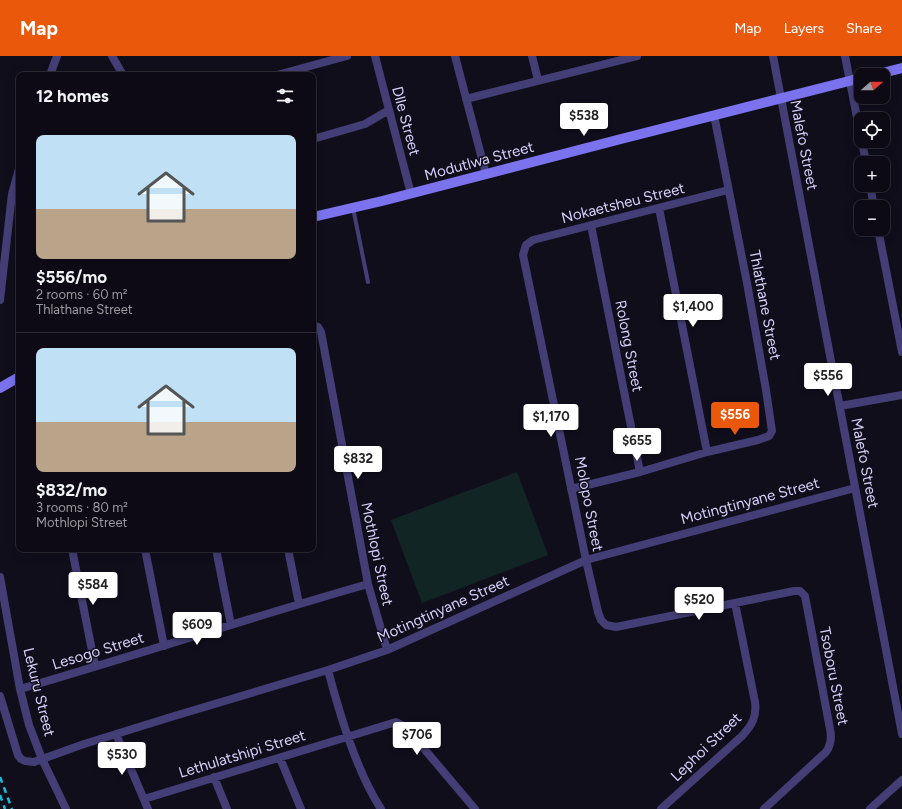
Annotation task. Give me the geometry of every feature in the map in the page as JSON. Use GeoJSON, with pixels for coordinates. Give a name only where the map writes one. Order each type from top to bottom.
{"type":"FeatureCollection","features":[{"type":"Feature","properties":{"kind":"street"},"geometry":{"type":"LineString","coordinates":[[51,72],[57,56]]}},
{"type":"Feature","properties":{"kind":"street"},"geometry":{"type":"LineString","coordinates":[[112,56],[120,72]]}},
{"type":"Feature","properties":{"kind":"street"},"geometry":{"type":"LineString","coordinates":[[288,72],[347,56]]}},
{"type":"Feature","properties":{"kind":"street","name":"Dlle Street"},"geometry":{"type":"LineString","coordinates":[[375,56],[411,194]]}},
{"type":"Feature","properties":{"kind":"street"},"geometry":{"type":"LineString","coordinates":[[455,56],[486,174]]}},
{"type":"Feature","properties":{"kind":"street"},"geometry":{"type":"LineString","coordinates":[[532,56],[538,80]]}},
{"type":"Feature","properties":{"kind":"street"},"geometry":{"type":"LineString","coordinates":[[466,99],[637,56]]}},
{"type":"Feature","properties":{"kind":"street","name":"Malefo Street"},"geometry":{"type":"LineString","coordinates":[[773,56],[902,734]]}},
{"type":"Feature","properties":{"kind":"street"},"geometry":{"type":"LineString","coordinates":[[845,56],[856,112]]}},
{"type":"Feature","properties":{"kind":"street"},"geometry":{"type":"LineString","coordinates":[[890,71],[902,68]]}},
{"type":"Feature","properties":{"kind":"street","name":"Modutlwa Street"},"geometry":{"type":"LineString","coordinates":[[316,216],[411,194],[854,80]]}},
{"type":"Feature","properties":{"kind":"street"},"geometry":{"type":"LineString","coordinates":[[316,138],[365,124],[389,110]]}},
{"type":"Feature","properties":{"kind":"street","name":"Thlathane Street"},"geometry":{"type":"LineString","coordinates":[[708,452],[761,439],[769,436],[772,430],[750,298],[714,115]]}},
{"type":"Feature","properties":{"kind":"street"},"geometry":{"type":"LineString","coordinates":[[0,300],[12,194],[16,180]]}},
{"type":"Feature","properties":{"kind":"street","name":"Nokaetsheu Street"},"geometry":{"type":"LineString","coordinates":[[526,245],[533,240],[728,190]]}},
{"type":"Feature","properties":{"kind":"street"},"geometry":{"type":"LineString","coordinates":[[572,489],[640,472],[708,452],[659,208]]}},
{"type":"Feature","properties":{"kind":"street","name":"Rolong Street"},"geometry":{"type":"LineString","coordinates":[[591,225],[640,472]]}},
{"type":"Feature","properties":{"kind":"street"},"geometry":{"type":"LineString","coordinates":[[879,236],[902,352]]}},
{"type":"Feature","properties":{"kind":"street","name":"Molopo Street"},"geometry":{"type":"LineString","coordinates":[[526,245],[524,259],[586,560],[601,620],[606,625],[612,627],[735,603]]}},
{"type":"Feature","properties":{"kind":"street","name":"Mothlopi Street"},"geometry":{"type":"LineString","coordinates":[[316,326],[322,332],[368,584],[386,650]]}},
{"type":"Feature","properties":{"kind":"street"},"geometry":{"type":"LineString","coordinates":[[0,388],[16,379]]}},
{"type":"Feature","properties":{"kind":"street"},"geometry":{"type":"LineString","coordinates":[[840,406],[902,395]]}},
{"type":"Feature","properties":{"kind":"street","name":"Motingtinyane Street"},"geometry":{"type":"LineString","coordinates":[[42,759],[116,734],[328,670],[386,650],[586,560],[855,488]]}},
{"type":"Feature","properties":{"kind":"street"},"geometry":{"type":"LineString","coordinates":[[73,552],[96,666]]}},
{"type":"Feature","properties":{"kind":"street"},"geometry":{"type":"LineString","coordinates":[[146,552],[164,646]]}},
{"type":"Feature","properties":{"kind":"street"},"geometry":{"type":"LineString","coordinates":[[217,552],[231,625]]}},
{"type":"Feature","properties":{"kind":"street"},"geometry":{"type":"LineString","coordinates":[[289,552],[299,604]]}},
{"type":"Feature","properties":{"kind":"street","name":"Lekuru Street"},"geometry":{"type":"LineString","coordinates":[[0,577],[20,689],[29,725],[42,759],[66,809]]}},
{"type":"Feature","properties":{"kind":"street","name":"Lesogo Street"},"geometry":{"type":"LineString","coordinates":[[20,689],[368,584]]}},
{"type":"Feature","properties":{"kind":"street","name":"Tsoboru Street"},"geometry":{"type":"LineString","coordinates":[[735,603],[794,591],[800,591],[803,593],[805,596],[828,714],[831,740],[826,752],[764,809]]}},
{"type":"Feature","properties":{"kind":"street","name":"Lephoi Street"},"geometry":{"type":"LineString","coordinates":[[661,809],[742,736],[751,726],[755,718],[755,702],[735,603]]}},
{"type":"Feature","properties":{"kind":"street"},"geometry":{"type":"LineString","coordinates":[[328,670],[348,736],[364,777],[381,809]]}},
{"type":"Feature","properties":{"kind":"street"},"geometry":{"type":"LineString","coordinates":[[0,696],[14,745],[21,759],[29,762],[42,759]]}},
{"type":"Feature","properties":{"kind":"street","name":"Lethulatshipi Street"},"geometry":{"type":"LineString","coordinates":[[144,799],[393,722],[399,723],[409,731],[475,809]]}},
{"type":"Feature","properties":{"kind":"street"},"geometry":{"type":"LineString","coordinates":[[116,734],[148,809]]}},
{"type":"Feature","properties":{"kind":"street"},"geometry":{"type":"LineString","coordinates":[[280,758],[301,809]]}},
{"type":"Feature","properties":{"kind":"street"},"geometry":{"type":"LineString","coordinates":[[214,777],[227,809]]}},
{"type":"Feature","properties":{"kind":"street"},"geometry":{"type":"LineString","coordinates":[[870,809],[902,780]]}},
{"type":"Feature","properties":{"kind":"lane"},"geometry":{"type":"LineString","coordinates":[[353,208],[368,282]]}},
{"type":"Feature","properties":{"kind":"green space"},"geometry":{"type":"Polygon","coordinates":[[[517,472],[548,555],[422,603],[391,520],[517,472]]]}},
{"type":"Feature","properties":{"kind":"railway"},"geometry":{"type":"LineString","coordinates":[[0,777],[12,809]]}},
{"type":"Feature","properties":{"kind":"railway"},"geometry":{"type":"LineString","coordinates":[[0,795],[5,809]]}}]}
